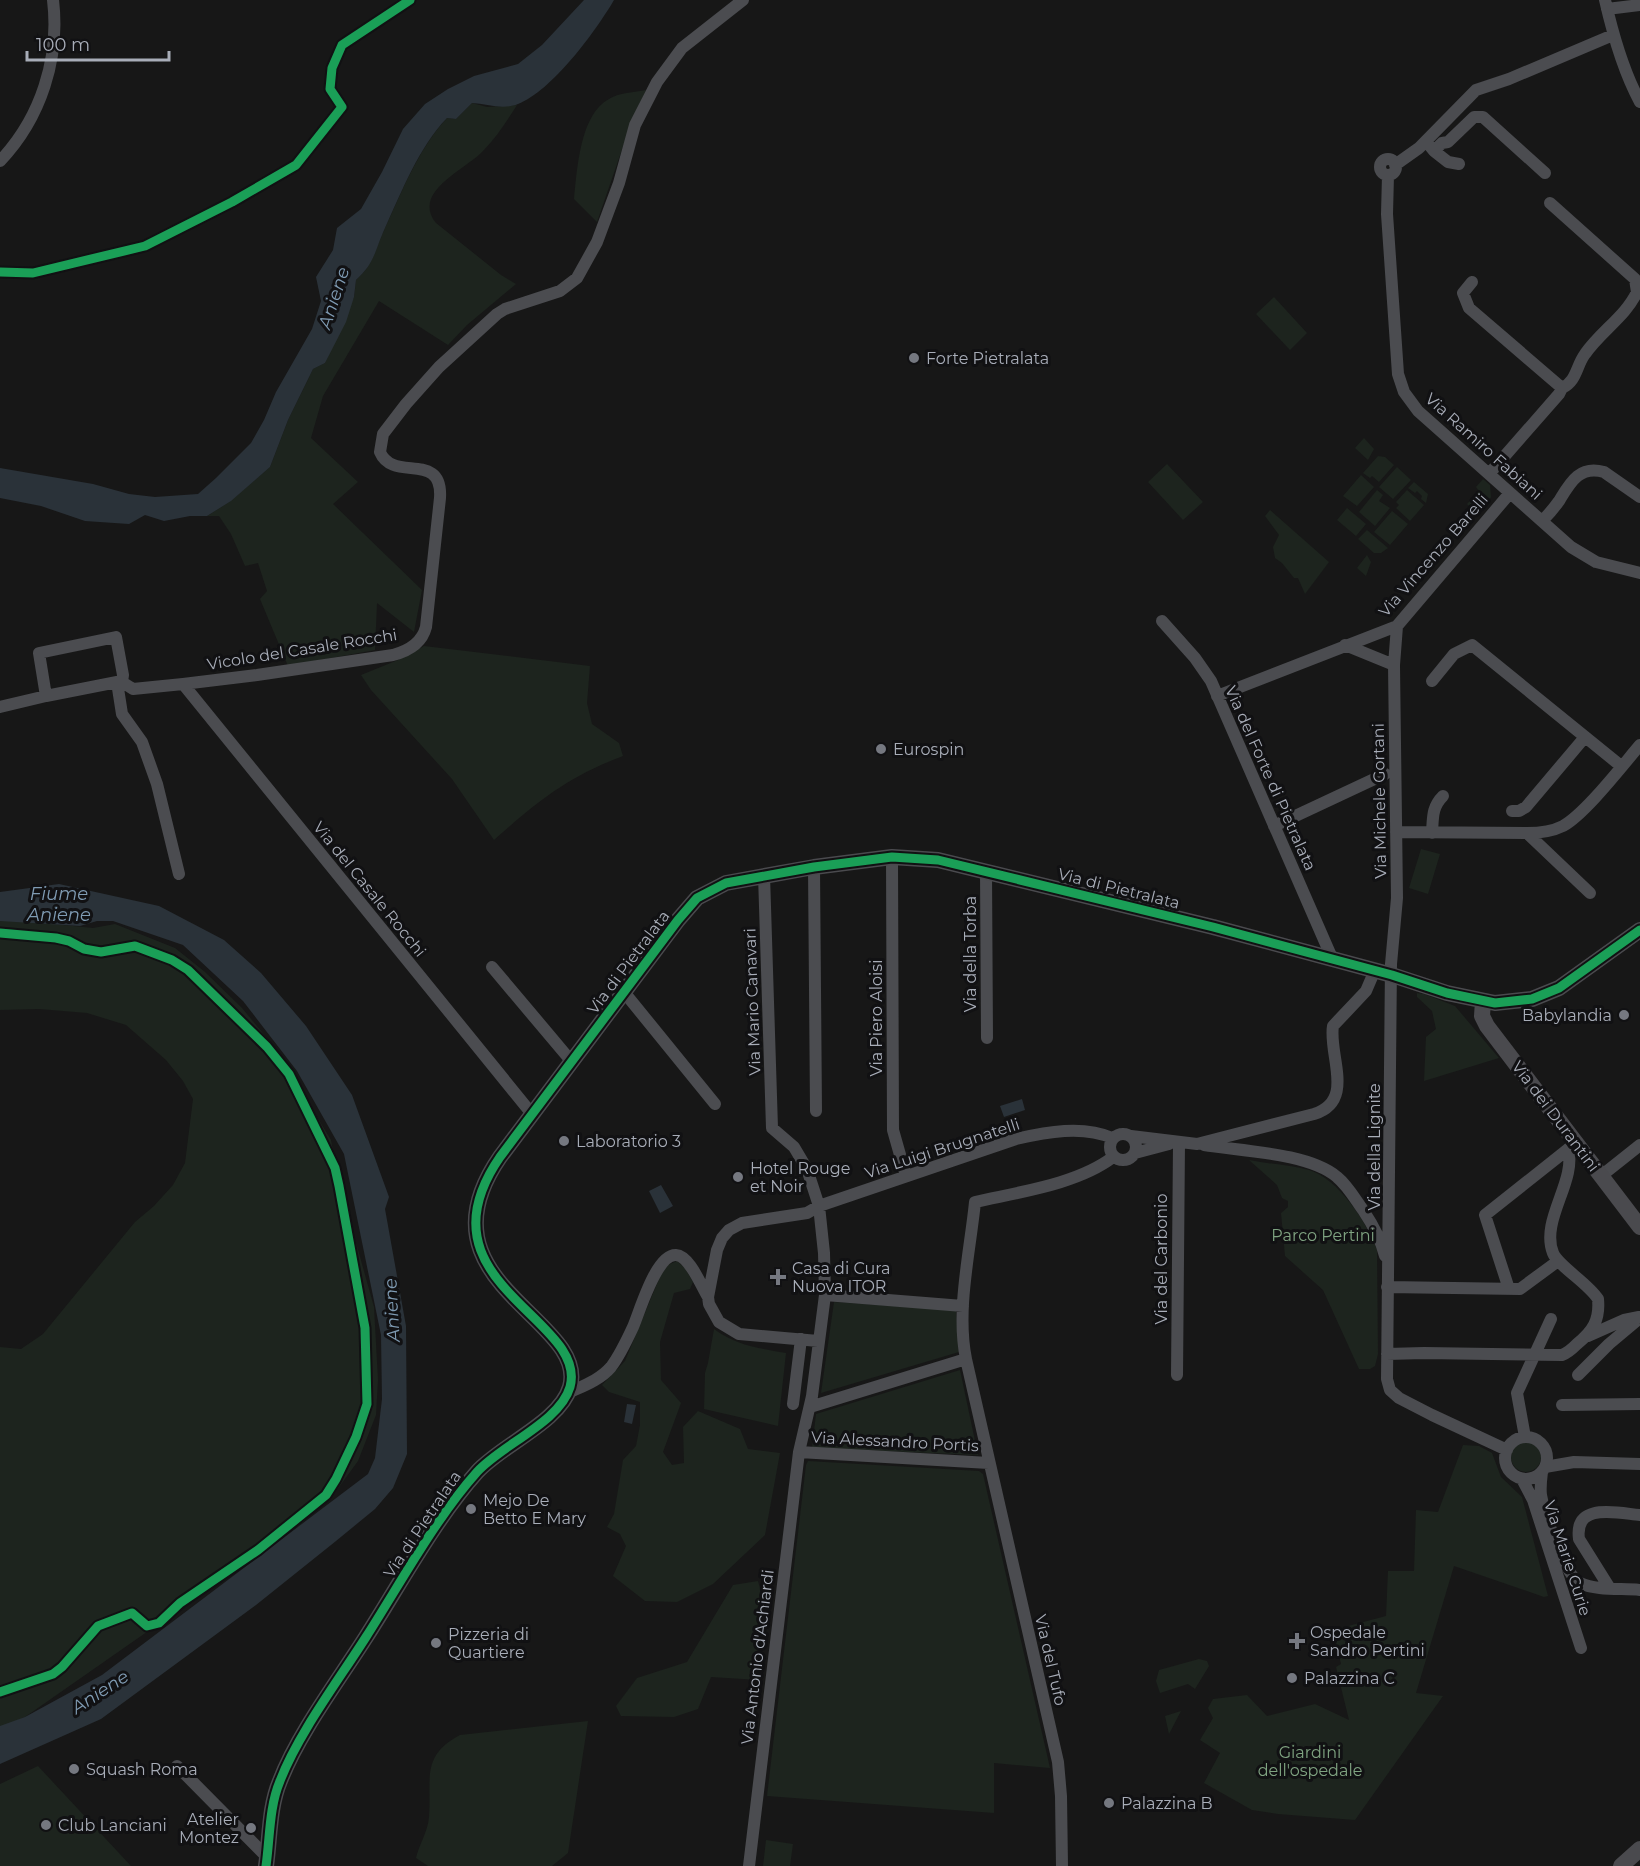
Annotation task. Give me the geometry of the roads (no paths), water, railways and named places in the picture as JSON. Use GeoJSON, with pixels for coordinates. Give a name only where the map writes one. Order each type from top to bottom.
{"type":"FeatureCollection","features":[{"type":"Feature","properties":{"kind":"street"},"geometry":{"type":"LineString","coordinates":[[0,161],[26,125],[46,84],[54,42],[53,0]]}},
{"type":"Feature","properties":{"kind":"street","name":"Vicolo del Casale Rocchi"},"geometry":{"type":"LineString","coordinates":[[0,707],[120,682],[133,688],[183,684],[393,655],[420,641],[426,627],[441,498],[440,485],[436,476],[430,471],[399,466],[385,461],[379,448],[383,434],[439,367],[497,314],[505,309],[560,291],[577,278],[597,242],[619,183],[635,124],[652,89],[682,48],[743,0]]}},
{"type":"Feature","properties":{"kind":"street"},"geometry":{"type":"LineString","coordinates":[[1640,5],[1606,4],[1613,35],[1640,102]]}},
{"type":"Feature","properties":{"kind":"street","name":"Via Ramiro Fabiani"},"geometry":{"type":"LineString","coordinates":[[1613,35],[1509,79],[1476,90],[1430,146],[1419,148],[1391,170],[1387,214],[1400,381],[1404,393],[1418,411],[1571,547],[1584,555],[1618,568],[1640,573]]}},
{"type":"Feature","properties":{"kind":"street"},"geometry":{"type":"LineString","coordinates":[[1430,146],[1448,142],[1474,117],[1483,117],[1545,172]]}},
{"type":"Feature","properties":{"kind":"street"},"geometry":{"type":"LineString","coordinates":[[1430,146],[1448,162],[1459,164]]}},
{"type":"Feature","properties":{"kind":"street"},"geometry":{"type":"LineString","coordinates":[[1489,474],[1562,388],[1573,379],[1587,351],[1636,296],[1635,279],[1550,203]]}},
{"type":"Feature","properties":{"kind":"street"},"geometry":{"type":"LineString","coordinates":[[1472,282],[1463,293],[1469,308],[1562,388]]}},
{"type":"Feature","properties":{"kind":"street"},"geometry":{"type":"LineString","coordinates":[[1543,520],[1554,508],[1571,481],[1586,471],[1604,472],[1640,497]]}},
{"type":"Feature","properties":{"kind":"street","name":"Via Vincenzo Barelli"},"geometry":{"type":"LineString","coordinates":[[1217,696],[1397,626],[1510,493]]}},
{"type":"Feature","properties":{"kind":"street","name":"Via del Forte di Pietralata"},"geometry":{"type":"LineString","coordinates":[[1162,621],[1199,663],[1217,696],[1332,958]]}},
{"type":"Feature","properties":{"kind":"street","name":"Via Michele Gortani"},"geometry":{"type":"LineString","coordinates":[[1392,975],[1397,898],[1394,665],[1397,626]]}},
{"type":"Feature","properties":{"kind":"street"},"geometry":{"type":"LineString","coordinates":[[46,696],[39,653],[116,637],[123,675],[120,682],[123,714],[142,742],[157,784],[179,874]]}},
{"type":"Feature","properties":{"kind":"street"},"geometry":{"type":"LineString","coordinates":[[1345,645],[1394,665]]}},
{"type":"Feature","properties":{"kind":"street"},"geometry":{"type":"LineString","coordinates":[[1432,681],[1454,654],[1472,645],[1621,766]]}},
{"type":"Feature","properties":{"kind":"street","name":"Via del Casale Rocchi"},"geometry":{"type":"LineString","coordinates":[[183,684],[532,1114]]}},
{"type":"Feature","properties":{"kind":"street"},"geometry":{"type":"LineString","coordinates":[[1512,811],[1519,812],[1526,807],[1585,737]]}},
{"type":"Feature","properties":{"kind":"street"},"geometry":{"type":"LineString","coordinates":[[1396,832],[1543,833],[1565,825],[1581,811],[1640,745]]}},
{"type":"Feature","properties":{"kind":"street"},"geometry":{"type":"LineString","coordinates":[[1274,826],[1385,774]]}},
{"type":"Feature","properties":{"kind":"street"},"geometry":{"type":"LineString","coordinates":[[1432,832],[1433,812],[1443,796]]}},
{"type":"Feature","properties":{"kind":"street"},"geometry":{"type":"LineString","coordinates":[[1527,833],[1590,893]]}},
{"type":"Feature","properties":{"kind":"street","name":"Via di Pietralata"},"geometry":{"type":"LineString","coordinates":[[267,1862],[276,1792],[281,1777],[312,1721],[412,1564],[449,1507],[478,1471],[557,1409],[568,1393],[571,1370],[562,1350],[496,1277],[485,1260],[477,1240],[479,1206],[488,1178],[500,1157],[678,920],[697,898],[726,883],[814,867],[892,857],[938,860],[1332,958],[1447,993],[1483,1001],[1518,1002],[1549,992],[1575,977],[1640,930]]}},
{"type":"Feature","properties":{"kind":"street","name":"Via Piero Aloisi"},"geometry":{"type":"LineString","coordinates":[[892,857],[893,1130],[906,1176]]}},
{"type":"Feature","properties":{"kind":"street"},"geometry":{"type":"LineString","coordinates":[[814,867],[816,1111]]}},
{"type":"Feature","properties":{"kind":"street","name":"Via della Torba"},"geometry":{"type":"LineString","coordinates":[[987,871],[987,1038]]}},
{"type":"Feature","properties":{"kind":"street","name":"Via Mario Canavari"},"geometry":{"type":"LineString","coordinates":[[764,875],[772,1128]]}},
{"type":"Feature","properties":{"kind":"street"},"geometry":{"type":"LineString","coordinates":[[492,967],[572,1062]]}},
{"type":"Feature","properties":{"kind":"street"},"geometry":{"type":"LineString","coordinates":[[1197,1144],[1314,1114],[1330,1106],[1336,1092],[1338,1074],[1332,1035],[1333,1026],[1366,992],[1375,970]]}},
{"type":"Feature","properties":{"kind":"street","name":"Via della Lignite"},"geometry":{"type":"LineString","coordinates":[[1392,975],[1387,1379],[1393,1394],[1507,1450]]}},
{"type":"Feature","properties":{"kind":"street"},"geometry":{"type":"LineString","coordinates":[[624,992],[715,1104]]}},
{"type":"Feature","properties":{"kind":"street","name":"Via dei Durantini"},"geometry":{"type":"LineString","coordinates":[[1483,1001],[1481,1013],[1487,1026],[1572,1146],[1601,1176],[1640,1227]]}},
{"type":"Feature","properties":{"kind":"street","name":"Via Antonio d'Achiardi"},"geometry":{"type":"LineString","coordinates":[[748,1866],[799,1452],[810,1407],[825,1295],[824,1253],[819,1206],[802,1157],[792,1143],[772,1128]]}},
{"type":"Feature","properties":{"kind":"street","name":"Via Luigi Brugnatelli"},"geometry":{"type":"LineString","coordinates":[[708,1297],[718,1244],[729,1230],[742,1223],[807,1213],[819,1206],[1028,1136],[1076,1131],[1112,1138]]}},
{"type":"Feature","properties":{"kind":"street"},"geometry":{"type":"LineString","coordinates":[[1176,1143],[1135,1153],[1125,1160],[1113,1157],[1109,1146],[1112,1138],[1121,1133],[1176,1143],[1285,1157],[1318,1165],[1338,1178],[1348,1188],[1375,1230],[1387,1265]]}},
{"type":"Feature","properties":{"kind":"street"},"geometry":{"type":"LineString","coordinates":[[1131,1136],[1136,1146],[1135,1153]]}},
{"type":"Feature","properties":{"kind":"street","name":"Via del Carbonio"},"geometry":{"type":"LineString","coordinates":[[1176,1143],[1177,1375]]}},
{"type":"Feature","properties":{"kind":"street"},"geometry":{"type":"LineString","coordinates":[[1601,1176],[1640,1145]]}},
{"type":"Feature","properties":{"kind":"street"},"geometry":{"type":"LineString","coordinates":[[1572,1146],[1551,1236],[1552,1252],[1558,1261],[1579,1278],[1598,1299],[1597,1320],[1587,1336]]}},
{"type":"Feature","properties":{"kind":"street"},"geometry":{"type":"LineString","coordinates":[[1509,1289],[1485,1215],[1572,1146]]}},
{"type":"Feature","properties":{"kind":"street","name":"Via del Tufo"},"geometry":{"type":"LineString","coordinates":[[1062,1866],[1062,1803],[1058,1762],[966,1359],[963,1338],[963,1306],[975,1202],[1077,1176],[1099,1168],[1113,1157]]}},
{"type":"Feature","properties":{"kind":"street"},"geometry":{"type":"LineString","coordinates":[[1375,1230],[1383,1234],[1390,1230]]}},
{"type":"Feature","properties":{"kind":"street"},"geometry":{"type":"LineString","coordinates":[[568,1393],[595,1380],[610,1368],[634,1325],[658,1268],[669,1256],[677,1255],[686,1259],[708,1297],[711,1311],[716,1319],[734,1332],[743,1335],[818,1341]]}},
{"type":"Feature","properties":{"kind":"street"},"geometry":{"type":"LineString","coordinates":[[1387,1287],[1520,1289],[1558,1261]]}},
{"type":"Feature","properties":{"kind":"street"},"geometry":{"type":"LineString","coordinates":[[825,1295],[963,1306]]}},
{"type":"Feature","properties":{"kind":"street"},"geometry":{"type":"LineString","coordinates":[[1387,1354],[1564,1355],[1587,1336],[1624,1320],[1640,1317]]}},
{"type":"Feature","properties":{"kind":"street"},"geometry":{"type":"LineString","coordinates":[[1578,1375],[1640,1317]]}},
{"type":"Feature","properties":{"kind":"street"},"geometry":{"type":"LineString","coordinates":[[1525,1437],[1517,1393],[1551,1319]]}},
{"type":"Feature","properties":{"kind":"street"},"geometry":{"type":"LineString","coordinates":[[793,1404],[801,1339]]}},
{"type":"Feature","properties":{"kind":"street"},"geometry":{"type":"LineString","coordinates":[[810,1407],[966,1359]]}},
{"type":"Feature","properties":{"kind":"street"},"geometry":{"type":"LineString","coordinates":[[1562,1405],[1640,1404]]}},
{"type":"Feature","properties":{"kind":"street"},"geometry":{"type":"LineString","coordinates":[[1640,1464],[1575,1462],[1544,1470],[1534,1478],[1522,1479],[1508,1469],[1505,1460],[1507,1450],[1514,1441],[1525,1437],[1536,1439],[1544,1446],[1548,1457],[1544,1470],[1541,1497],[1564,1564],[1571,1575],[1579,1582],[1594,1586],[1640,1590]]}},
{"type":"Feature","properties":{"kind":"street","name":"Via Alessandro Portis"},"geometry":{"type":"LineString","coordinates":[[799,1452],[989,1463]]}},
{"type":"Feature","properties":{"kind":"street","name":"Via Marie Curie"},"geometry":{"type":"LineString","coordinates":[[1522,1479],[1533,1500],[1581,1648]]}},
{"type":"Feature","properties":{"kind":"street"},"geometry":{"type":"LineString","coordinates":[[1609,1587],[1579,1539],[1578,1529],[1581,1521],[1585,1516],[1595,1513],[1640,1515]]}},
{"type":"Feature","properties":{"kind":"street"},"geometry":{"type":"LineString","coordinates":[[177,1766],[267,1862]]}},
{"type":"Feature","properties":{"kind":"street"},"geometry":{"type":"LineString","coordinates":[[1621,1866],[1640,1849]]}},
{"type":"Feature","properties":{"kind":"water","name":"Aniene"},"geometry":{"type":"Polygon","coordinates":[[[584,0],[614,0],[585,43],[545,87],[512,106],[501,107],[472,103],[456,119],[447,118],[428,142],[405,185],[371,262],[356,280],[354,297],[346,322],[325,363],[313,369],[288,420],[270,467],[231,501],[207,516],[190,516],[164,521],[145,515],[129,524],[85,521],[41,506],[0,498],[0,468],[93,484],[129,494],[155,497],[198,494],[251,443],[264,420],[276,392],[312,329],[321,301],[316,277],[333,250],[337,228],[361,209],[403,129],[425,104],[448,89],[474,76],[518,64],[542,45],[584,0]]]}},
{"type":"Feature","properties":{"kind":"water","name":"Fiume Aniene"},"geometry":{"type":"Polygon","coordinates":[[[59,884],[159,906],[224,940],[261,973],[306,1026],[352,1095],[389,1197],[385,1209],[406,1326],[407,1454],[393,1488],[375,1509],[256,1605],[101,1719],[0,1764],[0,1726],[25,1717],[102,1675],[368,1474],[375,1458],[382,1399],[381,1335],[344,1154],[297,1071],[243,1001],[183,945],[113,921],[97,921],[80,926],[0,921],[0,892],[59,884]]]}},
{"type":"Feature","properties":{"kind":"water"},"geometry":{"type":"Polygon","coordinates":[[[1022,1099],[1025,1110],[1004,1117],[1000,1106],[1022,1099]]]}},
{"type":"Feature","properties":{"kind":"water"},"geometry":{"type":"Polygon","coordinates":[[[661,1185],[673,1206],[660,1213],[649,1191],[661,1185]]]}},
{"type":"Feature","properties":{"kind":"water"},"geometry":{"type":"Polygon","coordinates":[[[627,1404],[636,1405],[632,1424],[624,1422],[627,1404]]]}},
{"type":"Feature","properties":{"kind":"place","name":"Forte Pietralata"},"geometry":{"type":"Point","coordinates":[914,358]}},
{"type":"Feature","properties":{"kind":"place","name":"Eurospin"},"geometry":{"type":"Point","coordinates":[881,749]}},
{"type":"Feature","properties":{"kind":"place","name":"Babylandia"},"geometry":{"type":"Point","coordinates":[1624,1015]}},
{"type":"Feature","properties":{"kind":"place","name":"Laboratorio 3"},"geometry":{"type":"Point","coordinates":[564,1141]}},
{"type":"Feature","properties":{"kind":"place","name":"Hotel Rouge et Noir"},"geometry":{"type":"Point","coordinates":[738,1177]}},
{"type":"Feature","properties":{"kind":"place","name":"Casa di Cura Nuova ITOR"},"geometry":{"type":"Point","coordinates":[778,1277]}},
{"type":"Feature","properties":{"kind":"place","name":"Mejo De Betto E Mary"},"geometry":{"type":"Point","coordinates":[471,1509]}},
{"type":"Feature","properties":{"kind":"place","name":"Ospedale Sandro Pertini"},"geometry":{"type":"Point","coordinates":[1297,1641]}},
{"type":"Feature","properties":{"kind":"place","name":"Pizzeria di Quartiere"},"geometry":{"type":"Point","coordinates":[436,1643]}},
{"type":"Feature","properties":{"kind":"place","name":"Palazzina C"},"geometry":{"type":"Point","coordinates":[1292,1678]}},
{"type":"Feature","properties":{"kind":"place","name":"Squash Roma"},"geometry":{"type":"Point","coordinates":[74,1769]}},
{"type":"Feature","properties":{"kind":"place","name":"Palazzina B"},"geometry":{"type":"Point","coordinates":[1109,1803]}},
{"type":"Feature","properties":{"kind":"place","name":"Club Lanciani"},"geometry":{"type":"Point","coordinates":[46,1825]}},
{"type":"Feature","properties":{"kind":"place","name":"Atelier Montez"},"geometry":{"type":"Point","coordinates":[251,1828]}},
{"type":"Feature","properties":{"kind":"park label","name":"Parco Pertini"},"geometry":{"type":"Point","coordinates":[1323,1235]}},
{"type":"Feature","properties":{"kind":"park label","name":"Giardini dell'ospedale"},"geometry":{"type":"Point","coordinates":[1310,1761]}}]}
